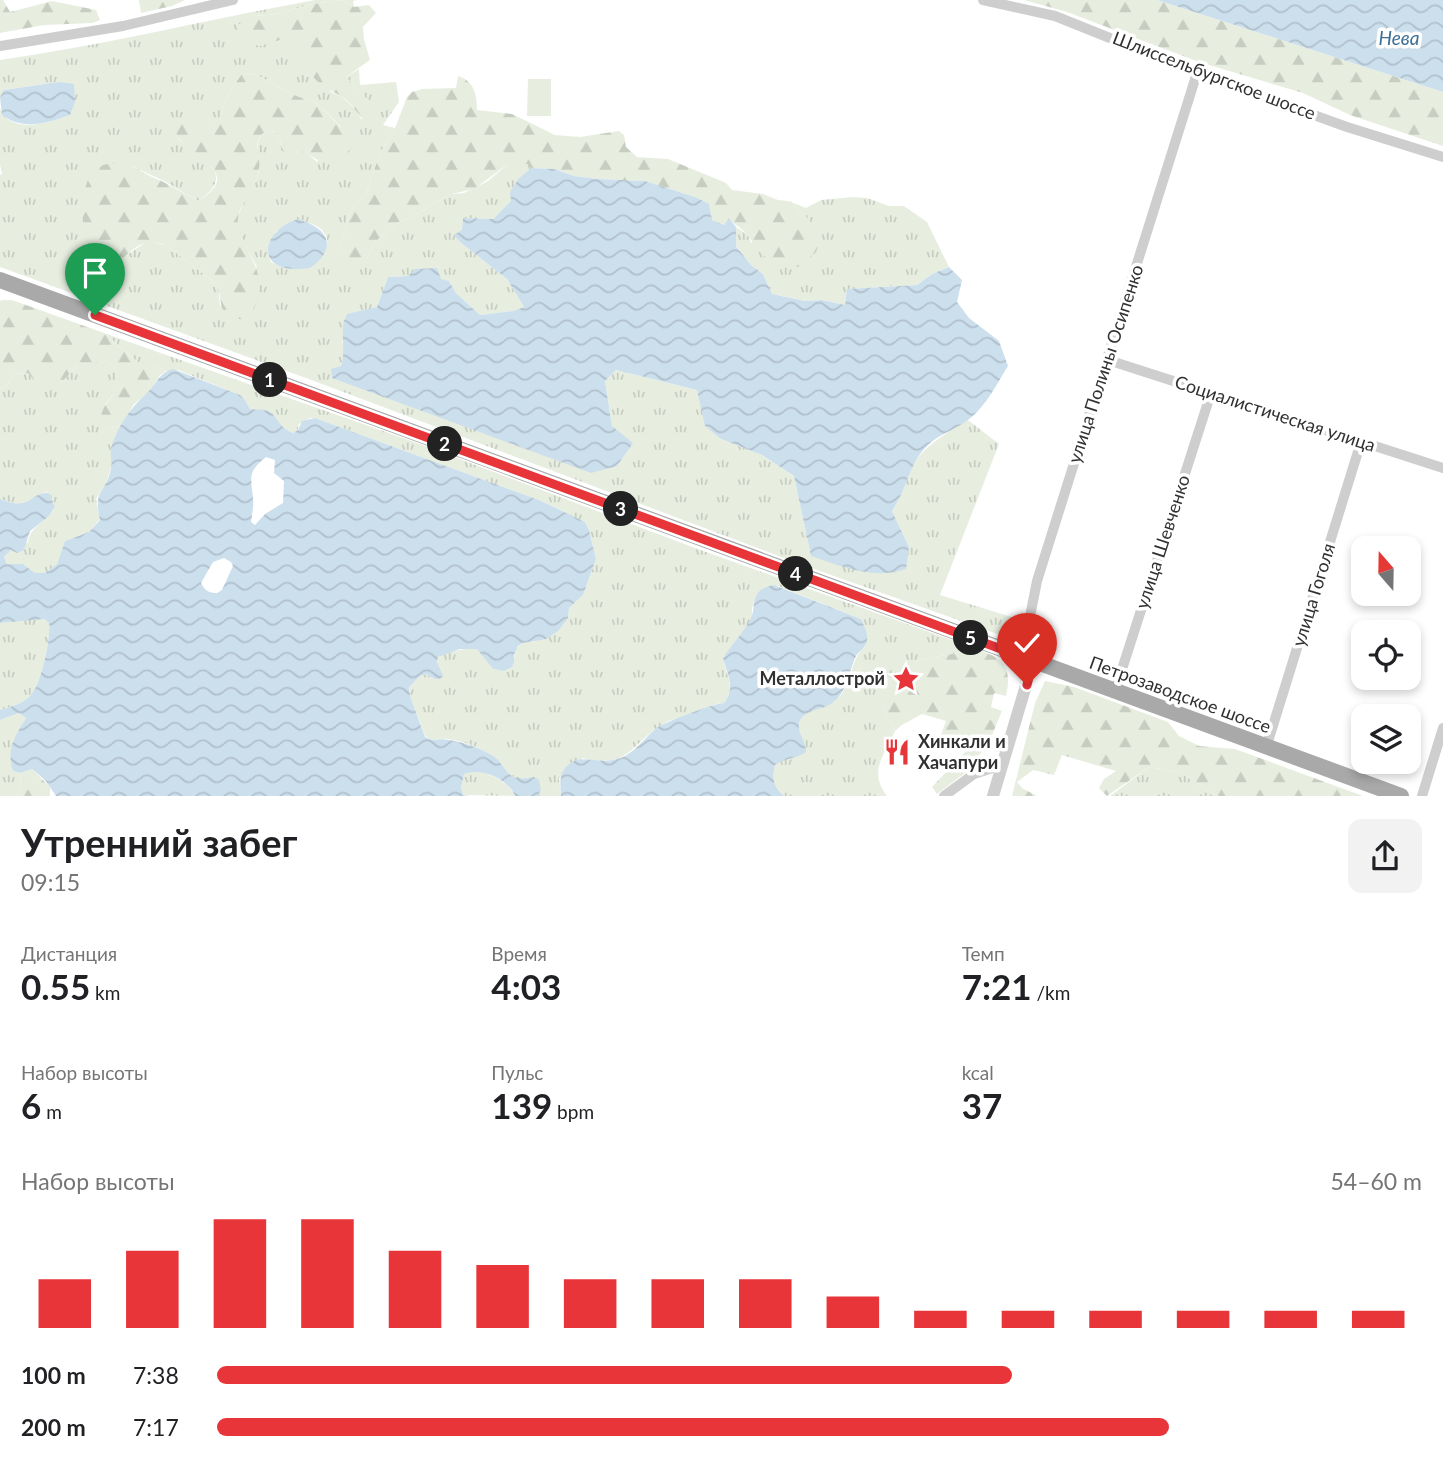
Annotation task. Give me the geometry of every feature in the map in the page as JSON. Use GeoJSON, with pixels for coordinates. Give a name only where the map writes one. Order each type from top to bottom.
{"type":"FeatureCollection","features":[{"type":"Feature","properties":{"kind":"main road","name":"Петрозаводское шоссе"},"geometry":{"type":"LineString","coordinates":[[0,280],[1401,796]]}},
{"type":"Feature","properties":{"kind":"street"},"geometry":{"type":"LineString","coordinates":[[0,46],[123,26],[233,0]]}},
{"type":"Feature","properties":{"kind":"street","name":"Шлиссельбургское шоссе"},"geometry":{"type":"LineString","coordinates":[[983,0],[1055,16],[1197,73],[1347,127],[1443,157]]}},
{"type":"Feature","properties":{"kind":"street","name":"улица Полины Осипенко"},"geometry":{"type":"LineString","coordinates":[[1026,659],[1026,637],[1037,581],[1197,73]]}},
{"type":"Feature","properties":{"kind":"street","name":"Социалистическая улица"},"geometry":{"type":"LineString","coordinates":[[1108,360],[1443,468]]}},
{"type":"Feature","properties":{"kind":"street","name":"улица Шевченко"},"geometry":{"type":"LineString","coordinates":[[1115,691],[1210,393]]}},
{"type":"Feature","properties":{"kind":"street","name":"улица Гоголя"},"geometry":{"type":"LineString","coordinates":[[1266,748],[1361,442]]}},
{"type":"Feature","properties":{"kind":"street"},"geometry":{"type":"LineString","coordinates":[[993,796],[1026,659]]}},
{"type":"Feature","properties":{"kind":"street"},"geometry":{"type":"LineString","coordinates":[[1422,796],[1443,728]]}},
{"type":"Feature","properties":{"kind":"street"},"geometry":{"type":"LineString","coordinates":[[944,796],[974,774],[1002,765]]}},
{"type":"Feature","properties":{"kind":"green space"},"geometry":{"type":"Polygon","coordinates":[[[0,0],[3,0],[10,12],[52,1],[96,10],[100,20],[93,23],[44,25],[0,33],[0,0]]]}},
{"type":"Feature","properties":{"kind":"green space"},"geometry":{"type":"Polygon","coordinates":[[[139,0],[185,0],[141,13],[139,0]]]}},
{"type":"Feature","properties":{"kind":"green space"},"geometry":{"type":"Polygon","coordinates":[[[315,0],[342,0],[312,4],[277,14],[253,16],[291,43],[331,92],[342,97],[362,120],[364,96],[346,77],[359,69],[360,85],[396,82],[399,102],[383,125],[395,128],[394,131],[380,153],[367,191],[349,214],[337,251],[367,259],[375,242],[397,223],[451,194],[464,193],[488,181],[508,164],[529,164],[531,168],[519,178],[511,201],[493,219],[463,218],[461,243],[507,279],[524,307],[480,315],[456,293],[449,281],[408,276],[388,277],[377,307],[342,341],[345,353],[341,366],[612,426],[605,381],[616,370],[697,390],[706,426],[721,439],[762,455],[794,476],[811,556],[909,547],[892,511],[907,475],[928,447],[968,420],[999,444],[940,595],[1021,620],[1017,634],[1009,638],[800,564],[314,381],[0,267],[0,108],[12,122],[32,125],[70,115],[59,82],[4,90],[0,97],[0,60],[315,0]],[[242,74],[228,95],[221,118],[211,127],[178,139],[212,167],[216,175],[210,192],[198,201],[132,166],[83,203],[84,219],[122,258],[148,241],[166,245],[218,285],[220,306],[257,267],[241,237],[238,220],[258,175],[258,143],[263,133],[276,131],[281,150],[305,151],[317,162],[341,127],[317,103],[291,94],[257,75],[242,74]],[[303,220],[276,231],[268,253],[271,262],[297,268],[308,265],[324,252],[327,243],[325,235],[316,226],[303,220]]]}},
{"type":"Feature","properties":{"kind":"green space"},"geometry":{"type":"Polygon","coordinates":[[[342,0],[357,0],[353,1],[354,7],[342,0]]]}},
{"type":"Feature","properties":{"kind":"green space"},"geometry":{"type":"Polygon","coordinates":[[[342,0],[354,7],[369,5],[376,13],[363,27],[370,60],[346,77],[376,108],[380,117],[372,126],[345,99],[317,81],[289,43],[283,39],[260,46],[245,43],[239,36],[238,25],[253,16],[277,14],[312,4],[342,0]]]}},
{"type":"Feature","properties":{"kind":"green space"},"geometry":{"type":"Polygon","coordinates":[[[1024,0],[1157,0],[1443,92],[1443,146],[1350,115],[1303,93],[1199,62],[1067,12],[1024,0]]]}},
{"type":"Feature","properties":{"kind":"green space"},"geometry":{"type":"Polygon","coordinates":[[[242,74],[257,75],[291,94],[317,103],[352,139],[351,149],[333,161],[322,162],[305,151],[291,156],[281,150],[276,131],[263,133],[260,137],[257,146],[257,179],[240,210],[238,221],[257,270],[260,288],[255,307],[248,319],[227,315],[222,306],[218,285],[166,245],[155,242],[139,246],[103,272],[91,267],[83,215],[88,180],[97,169],[111,163],[134,167],[198,201],[210,192],[217,176],[207,162],[181,141],[174,126],[187,121],[212,126],[221,118],[228,95],[242,74]]]}},
{"type":"Feature","properties":{"kind":"green space"},"geometry":{"type":"Polygon","coordinates":[[[458,76],[468,81],[474,89],[477,110],[512,114],[555,135],[580,137],[619,131],[624,135],[626,147],[637,157],[668,159],[726,183],[732,190],[788,201],[806,216],[822,237],[816,252],[798,267],[781,264],[764,255],[729,218],[724,225],[712,220],[695,197],[645,181],[598,179],[574,176],[554,169],[531,168],[528,164],[508,164],[474,189],[451,194],[397,223],[375,242],[367,259],[352,268],[340,263],[337,251],[349,214],[367,191],[380,153],[394,131],[407,97],[422,89],[456,88],[458,76]]]}},
{"type":"Feature","properties":{"kind":"green space"},"geometry":{"type":"Polygon","coordinates":[[[528,79],[551,79],[551,116],[527,116],[528,79]]]}},
{"type":"Feature","properties":{"kind":"green space"},"geometry":{"type":"Polygon","coordinates":[[[867,198],[889,206],[904,206],[927,222],[949,267],[932,274],[917,285],[847,289],[845,305],[822,300],[805,301],[772,294],[763,274],[751,265],[736,245],[736,227],[748,235],[751,243],[806,216],[788,201],[806,208],[821,200],[867,198]]]}},
{"type":"Feature","properties":{"kind":"green space"},"geometry":{"type":"Polygon","coordinates":[[[2,300],[12,300],[104,333],[141,365],[154,365],[166,371],[160,375],[148,393],[134,404],[121,425],[107,429],[100,423],[104,407],[114,392],[116,377],[114,366],[104,361],[79,364],[61,383],[50,387],[36,383],[28,373],[15,374],[7,385],[0,389],[2,300]]]}},
{"type":"Feature","properties":{"kind":"green space"},"geometry":{"type":"Polygon","coordinates":[[[104,333],[420,444],[695,548],[963,644],[958,653],[922,659],[904,670],[882,706],[895,731],[878,771],[881,787],[887,796],[784,796],[776,786],[775,765],[786,758],[793,758],[806,746],[799,731],[803,716],[841,695],[857,657],[865,647],[861,619],[778,586],[757,595],[752,608],[752,619],[723,658],[730,686],[724,703],[666,722],[620,757],[599,761],[583,758],[559,778],[561,796],[538,796],[541,790],[511,775],[483,750],[466,743],[448,739],[433,740],[425,736],[409,687],[426,674],[435,679],[438,657],[457,650],[478,649],[493,669],[507,669],[513,663],[520,645],[536,640],[568,618],[569,608],[583,595],[596,559],[585,522],[539,500],[315,418],[299,424],[297,433],[291,432],[283,428],[269,412],[250,409],[240,395],[178,370],[166,371],[154,365],[141,365],[104,333]]]}},
{"type":"Feature","properties":{"kind":"green space"},"geometry":{"type":"Polygon","coordinates":[[[104,361],[114,366],[116,390],[105,405],[107,429],[121,425],[112,447],[111,468],[106,483],[96,499],[100,519],[89,532],[65,541],[57,564],[45,573],[35,573],[23,564],[7,564],[4,557],[11,550],[28,542],[32,531],[55,507],[46,492],[24,503],[0,499],[0,389],[7,385],[15,374],[28,373],[36,383],[61,383],[79,364],[104,361]]]}},
{"type":"Feature","properties":{"kind":"green space"},"geometry":{"type":"Polygon","coordinates":[[[44,619],[49,623],[47,650],[38,682],[27,699],[0,710],[0,623],[44,619]]]}},
{"type":"Feature","properties":{"kind":"green space"},"geometry":{"type":"Polygon","coordinates":[[[963,644],[992,655],[1004,666],[1008,683],[1006,696],[994,693],[991,707],[1002,711],[990,740],[969,770],[937,794],[932,787],[966,751],[938,743],[946,721],[922,714],[895,731],[882,706],[884,687],[922,659],[958,653],[963,644]]]}},
{"type":"Feature","properties":{"kind":"green space"},"geometry":{"type":"Polygon","coordinates":[[[1045,681],[1074,687],[1168,722],[1179,736],[1199,746],[1235,749],[1363,796],[1218,796],[1179,772],[1149,767],[1107,796],[1099,788],[1104,779],[1116,771],[1062,755],[1054,775],[1033,770],[1017,782],[1037,796],[1012,796],[1035,703],[1045,681]]]}},
{"type":"Feature","properties":{"kind":"green space"},"geometry":{"type":"Polygon","coordinates":[[[19,713],[26,718],[17,733],[13,771],[20,773],[21,786],[16,796],[0,796],[0,720],[19,713]]]}},
{"type":"Feature","properties":{"kind":"green space"},"geometry":{"type":"Polygon","coordinates":[[[1149,767],[1179,772],[1218,796],[1110,796],[1149,767]]]}},
{"type":"Feature","properties":{"kind":"green space"},"geometry":{"type":"Polygon","coordinates":[[[32,769],[50,787],[50,796],[16,796],[21,786],[20,773],[32,769]]]}},
{"type":"Feature","properties":{"kind":"green space"},"geometry":{"type":"Polygon","coordinates":[[[473,770],[497,778],[508,786],[515,796],[462,795],[464,774],[473,770]]]}},
{"type":"Feature","properties":{"kind":"water","name":"Нева"},"geometry":{"type":"Polygon","coordinates":[[[1157,0],[1443,0],[1443,92],[1157,0]]]}},
{"type":"Feature","properties":{"kind":"water"},"geometry":{"type":"Polygon","coordinates":[[[59,82],[74,84],[75,102],[70,115],[44,123],[27,124],[18,123],[2,115],[0,97],[4,90],[59,82]]]}},
{"type":"Feature","properties":{"kind":"water"},"geometry":{"type":"Polygon","coordinates":[[[531,168],[554,169],[574,176],[598,179],[645,181],[709,204],[712,220],[724,225],[729,218],[736,227],[736,246],[751,265],[763,274],[772,294],[845,305],[847,289],[917,285],[932,274],[949,267],[962,280],[957,302],[969,318],[999,341],[1008,366],[990,396],[972,417],[932,441],[916,460],[892,511],[909,547],[906,569],[870,573],[811,556],[794,476],[762,455],[721,439],[705,426],[697,390],[616,370],[605,381],[612,426],[633,443],[617,466],[591,473],[332,378],[331,369],[341,366],[343,359],[343,327],[347,314],[377,307],[388,277],[408,276],[415,269],[437,268],[441,279],[449,281],[456,293],[480,315],[524,307],[507,279],[454,235],[462,230],[463,218],[493,219],[511,201],[510,192],[519,178],[531,168]]]}},
{"type":"Feature","properties":{"kind":"water"},"geometry":{"type":"Polygon","coordinates":[[[298,219],[317,227],[323,233],[327,246],[325,253],[310,268],[292,269],[279,266],[271,260],[268,251],[270,242],[275,233],[298,219]]]}},
{"type":"Feature","properties":{"kind":"water"},"geometry":{"type":"Polygon","coordinates":[[[173,369],[240,395],[250,409],[268,411],[284,428],[293,433],[298,430],[302,421],[315,418],[539,500],[585,522],[596,559],[583,595],[569,608],[568,618],[558,631],[546,639],[518,646],[512,667],[504,671],[493,669],[477,649],[460,649],[438,657],[437,662],[443,676],[440,679],[426,674],[409,687],[425,737],[466,744],[497,759],[512,776],[534,777],[539,780],[541,790],[538,796],[515,796],[506,784],[493,776],[471,772],[464,774],[461,788],[463,795],[470,796],[56,796],[45,780],[32,769],[20,773],[13,771],[11,750],[26,718],[19,713],[0,720],[0,710],[16,705],[34,691],[44,661],[49,623],[44,619],[0,623],[0,499],[24,503],[37,495],[49,493],[55,507],[49,516],[30,531],[24,550],[17,553],[11,550],[4,557],[7,564],[23,564],[35,573],[45,573],[57,564],[65,541],[89,532],[100,520],[98,502],[109,477],[111,448],[117,433],[135,405],[173,369]],[[266,457],[253,471],[251,480],[251,522],[255,525],[265,514],[283,503],[284,481],[274,473],[275,460],[266,457]],[[224,558],[213,562],[201,583],[209,592],[217,593],[222,590],[233,566],[224,558]]]}},
{"type":"Feature","properties":{"kind":"water"},"geometry":{"type":"Polygon","coordinates":[[[774,585],[861,619],[867,637],[865,646],[855,658],[840,696],[829,705],[802,717],[799,729],[806,752],[775,765],[774,782],[784,796],[561,796],[562,773],[572,762],[584,759],[610,760],[625,756],[662,725],[724,703],[730,686],[723,658],[750,620],[757,595],[766,587],[774,585]]]}},
{"type":"Feature","properties":{"kind":"place","name":"Металлострой"},"geometry":{"type":"Point","coordinates":[906,679]}},
{"type":"Feature","properties":{"kind":"place","name":"Хинкали и Хачапури"},"geometry":{"type":"Point","coordinates":[897,752]}},
{"type":"Feature","properties":{"kind":"route"},"geometry":{"type":"LineString","coordinates":[[95,315],[1020,656],[1033,662],[1027,685]]}}]}
